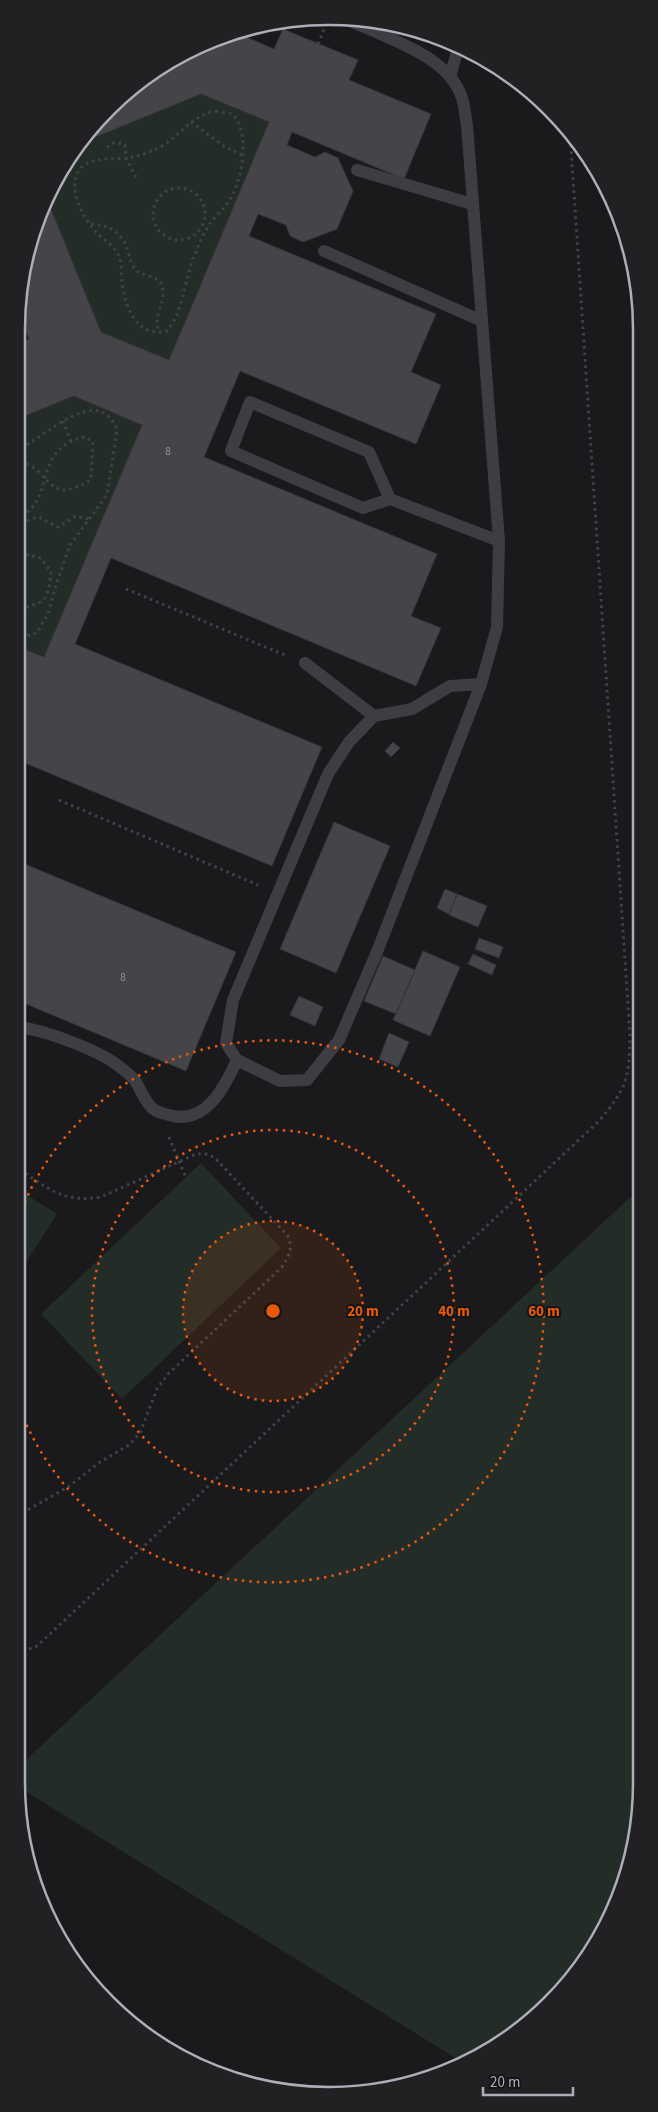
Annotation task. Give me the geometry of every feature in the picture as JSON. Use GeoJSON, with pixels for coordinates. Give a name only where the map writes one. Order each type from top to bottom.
{"type":"FeatureCollection","features":[{"type":"Feature","properties":{"kind":"lane"},"geometry":{"type":"LineString","coordinates":[[381,30],[428,57],[450,77],[462,98],[467,125],[499,541],[497,627],[481,684],[426,828],[339,1040],[307,1080],[280,1081],[237,1060],[226,1043],[234,1000],[328,774],[349,742],[374,716],[412,708],[450,686],[481,684]]}},
{"type":"Feature","properties":{"kind":"lane"},"geometry":{"type":"LineString","coordinates":[[450,77],[457,53]]}},
{"type":"Feature","properties":{"kind":"lane"},"geometry":{"type":"LineString","coordinates":[[357,170],[472,204]]}},
{"type":"Feature","properties":{"kind":"lane"},"geometry":{"type":"LineString","coordinates":[[324,251],[482,321]]}},
{"type":"Feature","properties":{"kind":"lane"},"geometry":{"type":"LineString","coordinates":[[390,499],[370,452],[250,402],[230,451],[362,508],[390,499],[499,541]]}},
{"type":"Feature","properties":{"kind":"lane"},"geometry":{"type":"LineString","coordinates":[[304,663],[374,716]]}},
{"type":"Feature","properties":{"kind":"lane"},"geometry":{"type":"LineString","coordinates":[[25,1028],[35,1029],[60,1038],[115,1063],[135,1080],[144,1098],[153,1109],[179,1117],[191,1117],[209,1106],[224,1086],[237,1060]]}},
{"type":"Feature","properties":{"kind":"path"},"geometry":{"type":"LineString","coordinates":[[318,44],[326,25]]}},
{"type":"Feature","properties":{"kind":"path"},"geometry":{"type":"LineString","coordinates":[[242,155],[238,181],[233,194],[204,228],[188,239],[168,238],[160,233],[152,215],[154,205],[166,190],[176,187],[186,188],[201,199],[205,208],[204,228],[190,266],[176,318],[167,331],[159,332],[143,328],[130,314],[126,302],[119,256],[90,224],[76,194],[75,184],[79,171],[95,160],[126,158],[164,146],[191,122],[207,113],[227,112],[232,114],[242,128],[244,137],[242,155]]}},
{"type":"Feature","properties":{"kind":"path"},"geometry":{"type":"LineString","coordinates":[[191,122],[224,146],[242,155]]}},
{"type":"Feature","properties":{"kind":"path"},"geometry":{"type":"LineString","coordinates":[[107,147],[115,142],[124,145],[126,158],[136,177]]}},
{"type":"Feature","properties":{"kind":"path"},"geometry":{"type":"LineString","coordinates":[[25,1651],[37,1646],[599,1121],[618,1098],[629,1072],[630,1036],[571,145]]}},
{"type":"Feature","properties":{"kind":"path"},"geometry":{"type":"LineString","coordinates":[[90,224],[108,227],[116,231],[128,250],[135,269],[140,273],[148,274],[160,283],[163,292],[156,316],[159,332]]}},
{"type":"Feature","properties":{"kind":"path"},"geometry":{"type":"LineString","coordinates":[[25,445],[82,411],[97,411],[109,418],[116,430],[107,495],[70,545],[44,624],[32,635],[25,636]]}},
{"type":"Feature","properties":{"kind":"path"},"geometry":{"type":"LineString","coordinates":[[63,421],[71,442]]}},
{"type":"Feature","properties":{"kind":"path"},"geometry":{"type":"LineString","coordinates":[[25,465],[35,468],[45,478],[61,491],[86,484],[91,479],[93,442],[85,437],[61,448],[53,457],[45,478],[36,504],[25,512]]}},
{"type":"Feature","properties":{"kind":"path"},"geometry":{"type":"LineString","coordinates":[[25,522],[38,517],[58,527],[76,516],[89,519]]}},
{"type":"Feature","properties":{"kind":"path"},"geometry":{"type":"LineString","coordinates":[[25,554],[42,558],[51,572],[50,584],[44,598],[25,609]]}},
{"type":"Feature","properties":{"kind":"path"},"geometry":{"type":"LineString","coordinates":[[126,589],[304,663]]}},
{"type":"Feature","properties":{"kind":"path"},"geometry":{"type":"LineString","coordinates":[[59,800],[277,894]]}},
{"type":"Feature","properties":{"kind":"path"},"geometry":{"type":"LineString","coordinates":[[153,1109],[154,1126],[169,1136],[186,1178]]}},
{"type":"Feature","properties":{"kind":"path"},"geometry":{"type":"LineString","coordinates":[[25,1173],[70,1199],[85,1200],[101,1197],[196,1154],[206,1154],[214,1157],[288,1236],[292,1245],[289,1256],[282,1267],[168,1374],[157,1389],[140,1433],[129,1444],[100,1462],[68,1487],[25,1511]]}},
{"type":"Feature","properties":{"kind":"shaded area"},"geometry":{"type":"Polygon","coordinates":[[[201,94],[269,122],[169,360],[101,332],[50,208],[76,160],[93,138],[201,94]]]}},
{"type":"Feature","properties":{"kind":"shaded area"},"geometry":{"type":"Polygon","coordinates":[[[74,396],[142,425],[44,657],[25,650],[25,416],[74,396]]]}},
{"type":"Feature","properties":{"kind":"shaded area"},"geometry":{"type":"Polygon","coordinates":[[[201,1163],[281,1248],[122,1399],[41,1314],[201,1163]]]}},
{"type":"Feature","properties":{"kind":"shaded area"},"geometry":{"type":"Polygon","coordinates":[[[25,1194],[57,1214],[25,1264],[25,1194]]]}},
{"type":"Feature","properties":{"kind":"shaded area"},"geometry":{"type":"Polygon","coordinates":[[[633,1195],[633,1783],[630,1823],[623,1862],[602,1917],[582,1952],[570,1968],[529,2012],[498,2036],[457,2059],[25,1791],[25,1761],[633,1195]]]}},
{"type":"Feature","properties":{"kind":"building"},"geometry":{"type":"Polygon","coordinates":[[[283,29],[358,60],[349,80],[431,114],[404,179],[292,132],[287,145],[315,157],[325,152],[338,158],[353,191],[337,229],[303,242],[290,236],[286,225],[258,214],[249,236],[436,314],[411,372],[441,385],[416,444],[240,371],[204,457],[437,554],[411,616],[441,628],[416,686],[111,558],[75,644],[322,747],[272,866],[25,763],[25,650],[44,657],[142,425],[74,396],[25,416],[25,341],[29,339],[25,329],[28,289],[35,250],[50,208],[101,332],[169,360],[269,122],[201,94],[93,138],[129,100],[160,76],[195,56],[245,37],[274,49],[283,29]]]}},
{"type":"Feature","properties":{"kind":"building"},"geometry":{"type":"Polygon","coordinates":[[[393,742],[400,748],[391,757],[385,751],[393,742]]]}},
{"type":"Feature","properties":{"kind":"building"},"geometry":{"type":"Polygon","coordinates":[[[334,822],[390,846],[336,973],[280,949],[334,822]]]}},
{"type":"Feature","properties":{"kind":"building"},"geometry":{"type":"Polygon","coordinates":[[[25,864],[236,952],[186,1071],[25,1004],[25,864]]]}},
{"type":"Feature","properties":{"kind":"building"},"geometry":{"type":"Polygon","coordinates":[[[445,889],[457,894],[449,914],[437,908],[445,889]]]}},
{"type":"Feature","properties":{"kind":"building"},"geometry":{"type":"Polygon","coordinates":[[[457,894],[487,906],[478,927],[449,915],[457,894]]]}},
{"type":"Feature","properties":{"kind":"building"},"geometry":{"type":"Polygon","coordinates":[[[479,938],[503,947],[499,958],[475,949],[479,938]]]}},
{"type":"Feature","properties":{"kind":"building"},"geometry":{"type":"Polygon","coordinates":[[[423,951],[460,967],[430,1036],[393,1020],[423,951]]]}},
{"type":"Feature","properties":{"kind":"building"},"geometry":{"type":"Polygon","coordinates":[[[473,954],[496,965],[492,975],[468,964],[473,954]]]}},
{"type":"Feature","properties":{"kind":"building"},"geometry":{"type":"Polygon","coordinates":[[[383,956],[415,970],[396,1014],[364,1001],[383,956]]]}},
{"type":"Feature","properties":{"kind":"building"},"geometry":{"type":"Polygon","coordinates":[[[299,996],[323,1007],[315,1026],[290,1015],[299,996]]]}},
{"type":"Feature","properties":{"kind":"building"},"geometry":{"type":"Polygon","coordinates":[[[389,1033],[409,1042],[398,1067],[379,1059],[389,1033]]]}}]}
